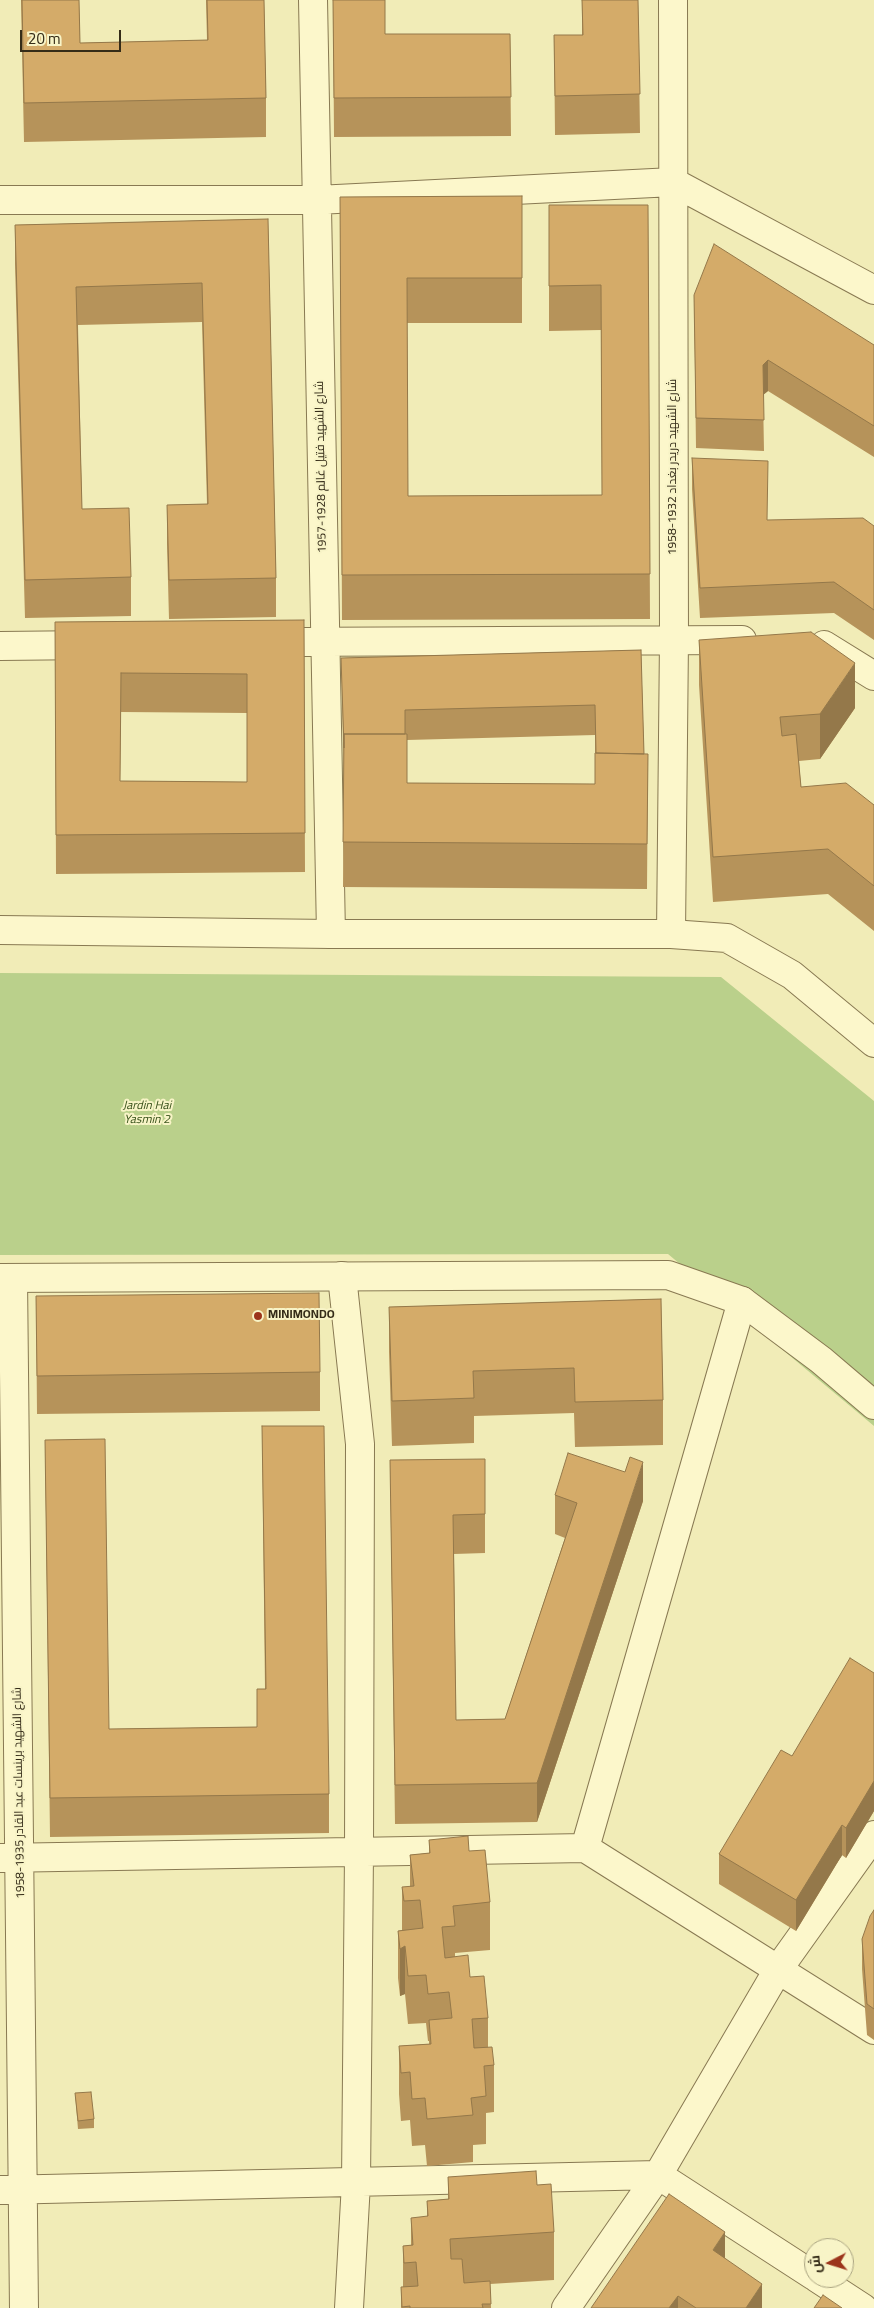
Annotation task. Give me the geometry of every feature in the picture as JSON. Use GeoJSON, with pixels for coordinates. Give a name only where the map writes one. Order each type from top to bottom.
{"type":"FeatureCollection","features":[{"type":"Feature","properties":{"kind":"street","name":"شارع الشهيد فتيل غالم 1928-1957"},"geometry":{"type":"LineString","coordinates":[[313,0],[331,934]]}},
{"type":"Feature","properties":{"kind":"street","name":"شارع الشهيد دريدر بغداد 1932-1958"},"geometry":{"type":"LineString","coordinates":[[671,934],[674,639],[673,0]]}},
{"type":"Feature","properties":{"kind":"street"},"geometry":{"type":"LineString","coordinates":[[0,200],[317,200],[673,182],[874,290]]}},
{"type":"Feature","properties":{"kind":"street"},"geometry":{"type":"LineString","coordinates":[[246,643],[674,639],[771,640]]}},
{"type":"Feature","properties":{"kind":"street"},"geometry":{"type":"LineString","coordinates":[[800,640],[825,645],[874,676]]}},
{"type":"Feature","properties":{"kind":"street"},"geometry":{"type":"LineString","coordinates":[[0,646],[118,644]]}},
{"type":"Feature","properties":{"kind":"street"},"geometry":{"type":"LineString","coordinates":[[0,930],[331,934],[671,934],[727,938],[792,975],[874,1042]]}},
{"type":"Feature","properties":{"kind":"street"},"geometry":{"type":"LineString","coordinates":[[7,1278],[668,1275],[742,1301],[821,1360],[874,1405]]}},
{"type":"Feature","properties":{"kind":"street"},"geometry":{"type":"LineString","coordinates":[[342,1276],[360,1444],[360,1853],[356,2183],[349,2308]]}},
{"type":"Feature","properties":{"kind":"street","name":"شارع الشهيد برينسات عبد القادر 1935-1958"},"geometry":{"type":"LineString","coordinates":[[7,1278],[12,2189],[24,2308]]}},
{"type":"Feature","properties":{"kind":"street"},"geometry":{"type":"LineString","coordinates":[[585,1848],[742,1301]]}},
{"type":"Feature","properties":{"kind":"street"},"geometry":{"type":"LineString","coordinates":[[566,2308],[658,2175],[779,1968],[874,1835]]}},
{"type":"Feature","properties":{"kind":"street"},"geometry":{"type":"LineString","coordinates":[[10,1858],[585,1848],[779,1968],[874,2030]]}},
{"type":"Feature","properties":{"kind":"street"},"geometry":{"type":"LineString","coordinates":[[12,2189],[658,2175],[804,2270]]}},
{"type":"Feature","properties":{"kind":"street"},"geometry":{"type":"LineString","coordinates":[[832,2288],[863,2308]]}},
{"type":"Feature","properties":{"kind":"green space","name":"Jardin Hai Yasmin 2"},"geometry":{"type":"Polygon","coordinates":[[[0,973],[721,977],[874,1101],[874,1426],[668,1254],[0,1255],[0,973]]]}},
{"type":"Feature","properties":{"kind":"building"},"geometry":{"type":"Polygon","coordinates":[[[22,0],[79,0],[80,43],[208,40],[207,0],[264,0],[266,98],[24,103],[22,0]]]}},
{"type":"Feature","properties":{"kind":"building"},"geometry":{"type":"Polygon","coordinates":[[[333,0],[385,0],[385,34],[510,34],[511,97],[334,98],[333,0]]]}},
{"type":"Feature","properties":{"kind":"building"},"geometry":{"type":"Polygon","coordinates":[[[582,0],[638,0],[640,94],[555,96],[554,35],[583,35],[582,0]]]}},
{"type":"Feature","properties":{"kind":"building"},"geometry":{"type":"Polygon","coordinates":[[[522,196],[522,278],[407,278],[408,496],[602,495],[601,285],[549,286],[549,205],[648,205],[650,574],[342,575],[340,197],[522,196]]]}},
{"type":"Feature","properties":{"kind":"building"},"geometry":{"type":"Polygon","coordinates":[[[268,219],[276,578],[169,580],[167,505],[208,504],[202,283],[76,287],[82,509],[129,508],[131,577],[25,580],[15,225],[268,219]]]}},
{"type":"Feature","properties":{"kind":"building"},"geometry":{"type":"Polygon","coordinates":[[[714,244],[874,345],[874,426],[768,360],[763,365],[764,420],[696,418],[694,295],[714,244]]]}},
{"type":"Feature","properties":{"kind":"building"},"geometry":{"type":"Polygon","coordinates":[[[692,458],[768,461],[767,520],[863,518],[874,526],[874,610],[834,582],[700,588],[692,458]]]}},
{"type":"Feature","properties":{"kind":"building"},"geometry":{"type":"Polygon","coordinates":[[[304,620],[305,833],[56,835],[55,622],[304,620]],[[121,673],[120,781],[247,782],[247,674],[121,673]]]}},
{"type":"Feature","properties":{"kind":"building"},"geometry":{"type":"Polygon","coordinates":[[[811,632],[855,663],[820,714],[780,717],[782,736],[796,734],[801,787],[846,783],[874,805],[874,886],[828,849],[713,857],[699,640],[811,632]]]}},
{"type":"Feature","properties":{"kind":"building"},"geometry":{"type":"Polygon","coordinates":[[[641,650],[644,754],[596,753],[595,705],[405,710],[405,734],[344,734],[344,748],[341,658],[641,650]]]}},
{"type":"Feature","properties":{"kind":"building"},"geometry":{"type":"Polygon","coordinates":[[[344,734],[407,734],[407,783],[595,784],[595,753],[648,754],[647,844],[343,842],[344,734]]]}},
{"type":"Feature","properties":{"kind":"building"},"geometry":{"type":"Polygon","coordinates":[[[319,1293],[320,1372],[37,1376],[36,1296],[319,1293]]]}},
{"type":"Feature","properties":{"kind":"building"},"geometry":{"type":"Polygon","coordinates":[[[661,1299],[663,1400],[575,1402],[574,1368],[473,1371],[474,1398],[392,1401],[389,1307],[661,1299]]]}},
{"type":"Feature","properties":{"kind":"building"},"geometry":{"type":"Polygon","coordinates":[[[262,1426],[324,1426],[329,1794],[50,1798],[45,1440],[105,1439],[109,1729],[257,1727],[257,1689],[266,1689],[262,1426]]]}},
{"type":"Feature","properties":{"kind":"building"},"geometry":{"type":"Polygon","coordinates":[[[568,1453],[625,1472],[630,1457],[643,1462],[537,1783],[395,1785],[390,1460],[485,1459],[485,1514],[453,1515],[456,1720],[505,1719],[577,1503],[555,1495],[568,1453]]]}},
{"type":"Feature","properties":{"kind":"building"},"geometry":{"type":"Polygon","coordinates":[[[850,1658],[874,1673],[874,1781],[846,1828],[842,1825],[796,1900],[719,1854],[781,1750],[792,1756],[850,1658]]]}},
{"type":"Feature","properties":{"kind":"building"},"geometry":{"type":"Polygon","coordinates":[[[468,1836],[469,1851],[485,1850],[490,1902],[453,1906],[455,1926],[442,1927],[445,1958],[468,1955],[470,1977],[484,1976],[488,2018],[472,2019],[474,2048],[492,2047],[494,2065],[484,2066],[486,2096],[471,2098],[473,2115],[427,2119],[425,2098],[412,2099],[410,2072],[401,2073],[399,2046],[431,2044],[429,2020],[452,2018],[449,1992],[428,1994],[426,1975],[408,1976],[405,1946],[400,1949],[398,1931],[423,1928],[420,1900],[404,1901],[402,1887],[414,1886],[410,1855],[430,1853],[429,1840],[468,1836]]]}},
{"type":"Feature","properties":{"kind":"building"},"geometry":{"type":"Polygon","coordinates":[[[874,1910],[874,2009],[867,2004],[862,1939],[874,1910]]]}},
{"type":"Feature","properties":{"kind":"building"},"geometry":{"type":"Polygon","coordinates":[[[91,2092],[94,2119],[78,2121],[75,2093],[91,2092]]]}},
{"type":"Feature","properties":{"kind":"building"},"geometry":{"type":"Polygon","coordinates":[[[536,2171],[537,2185],[551,2184],[554,2232],[450,2239],[451,2259],[462,2259],[464,2283],[490,2281],[491,2304],[482,2304],[483,2308],[402,2307],[401,2287],[418,2286],[416,2262],[404,2263],[403,2246],[413,2245],[411,2218],[428,2216],[427,2201],[449,2199],[448,2177],[536,2171]]]}},
{"type":"Feature","properties":{"kind":"building"},"geometry":{"type":"Polygon","coordinates":[[[669,2194],[725,2232],[713,2250],[762,2284],[746,2308],[696,2308],[678,2296],[669,2308],[591,2308],[669,2194]]]}},
{"type":"Feature","properties":{"kind":"building"},"geometry":{"type":"Polygon","coordinates":[[[823,2295],[842,2308],[814,2308],[823,2295]]]}},
{"type":"Feature","properties":{"kind":"place","name":"MINIMONDO"},"geometry":{"type":"Point","coordinates":[258,1316]}}]}
